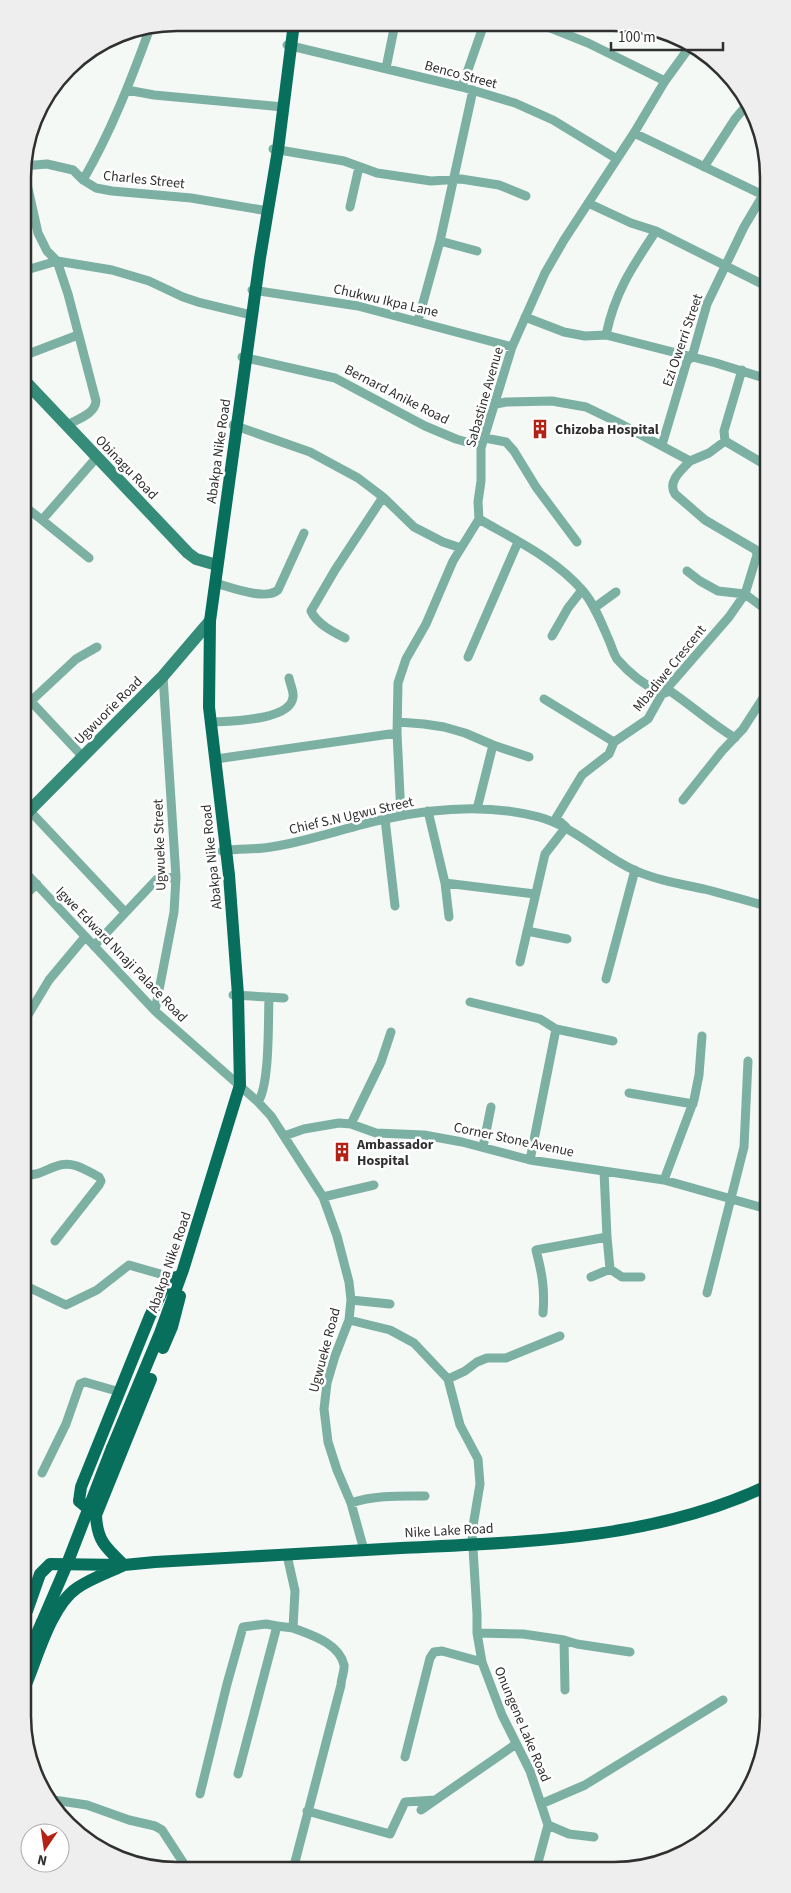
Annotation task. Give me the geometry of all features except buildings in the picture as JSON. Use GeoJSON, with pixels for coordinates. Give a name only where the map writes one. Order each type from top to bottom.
{"type":"FeatureCollection","features":[{"type":"Feature","properties":{"kind":"main road","name":"Abakpa Nike Road"},"geometry":{"type":"LineString","coordinates":[[225,850],[206,711],[208,624],[253,290],[291,31]]}},
{"type":"Feature","properties":{"kind":"main road","name":"Abakpa Nike Road"},"geometry":{"type":"LineString","coordinates":[[31,1637],[35,1618],[67,1564],[109,1447],[160,1333],[176,1278],[205,1203],[241,1086],[225,850],[209,707],[208,624],[215,583],[215,565]]}},
{"type":"Feature","properties":{"kind":"main road"},"geometry":{"type":"LineString","coordinates":[[96,1515],[81,1504],[78,1495],[150,1316],[164,1288],[176,1278],[180,1295],[172,1327],[96,1515],[96,1528],[99,1538],[108,1550],[124,1565]]}},
{"type":"Feature","properties":{"kind":"main road","name":"Nike Lake Road"},"geometry":{"type":"LineString","coordinates":[[124,1565],[584,1536],[641,1528],[713,1507],[759,1489]]}},
{"type":"Feature","properties":{"kind":"main road"},"geometry":{"type":"LineString","coordinates":[[35,1618],[40,1574],[50,1564],[124,1565]]}},
{"type":"Feature","properties":{"kind":"main road"},"geometry":{"type":"LineString","coordinates":[[31,1674],[49,1628],[62,1604],[76,1588],[124,1565]]}},
{"type":"Feature","properties":{"kind":"street"},"geometry":{"type":"LineString","coordinates":[[386,68],[394,31]]}},
{"type":"Feature","properties":{"kind":"street"},"geometry":{"type":"LineString","coordinates":[[462,87],[482,31]]}},
{"type":"Feature","properties":{"kind":"street"},"geometry":{"type":"LineString","coordinates":[[558,31],[588,43],[665,81]]}},
{"type":"Feature","properties":{"kind":"street"},"geometry":{"type":"LineString","coordinates":[[83,180],[98,154],[127,90],[148,34]]}},
{"type":"Feature","properties":{"kind":"street","name":"Benco Street"},"geometry":{"type":"LineString","coordinates":[[289,45],[462,87],[515,104],[553,120],[617,159]]}},
{"type":"Feature","properties":{"kind":"street","name":"Sabastine Avenue"},"geometry":{"type":"LineString","coordinates":[[480,519],[478,502],[481,480],[480,452],[512,347],[525,317],[545,273],[564,240],[634,133],[665,81],[687,51]]}},
{"type":"Feature","properties":{"kind":"street"},"geometry":{"type":"LineString","coordinates":[[127,90],[154,96],[281,107]]}},
{"type":"Feature","properties":{"kind":"street"},"geometry":{"type":"LineString","coordinates":[[418,320],[440,241],[472,90]]}},
{"type":"Feature","properties":{"kind":"street"},"geometry":{"type":"LineString","coordinates":[[704,167],[743,110]]}},
{"type":"Feature","properties":{"kind":"street"},"geometry":{"type":"LineString","coordinates":[[634,133],[760,193]]}},
{"type":"Feature","properties":{"kind":"street"},"geometry":{"type":"LineString","coordinates":[[275,149],[344,162],[377,173],[431,181],[462,179],[499,185],[526,196]]}},
{"type":"Feature","properties":{"kind":"street","name":"Charles Street"},"geometry":{"type":"LineString","coordinates":[[32,165],[47,164],[74,170],[83,180],[96,188],[191,198],[266,211]]}},
{"type":"Feature","properties":{"kind":"street"},"geometry":{"type":"LineString","coordinates":[[350,207],[359,168]]}},
{"type":"Feature","properties":{"kind":"street","name":"Ezi Owerri Street"},"geometry":{"type":"LineString","coordinates":[[662,445],[687,361],[692,356],[707,304],[744,227],[760,201]]}},
{"type":"Feature","properties":{"kind":"street"},"geometry":{"type":"LineString","coordinates":[[588,203],[631,223],[656,231],[760,283]]}},
{"type":"Feature","properties":{"kind":"street"},"geometry":{"type":"LineString","coordinates":[[32,206],[38,233],[47,251],[57,261],[96,401],[96,407],[92,411],[67,425]]}},
{"type":"Feature","properties":{"kind":"street"},"geometry":{"type":"LineString","coordinates":[[606,335],[611,311],[625,279],[656,231]]}},
{"type":"Feature","properties":{"kind":"street"},"geometry":{"type":"LineString","coordinates":[[440,241],[477,251]]}},
{"type":"Feature","properties":{"kind":"street"},"geometry":{"type":"LineString","coordinates":[[32,268],[57,261],[112,270],[149,281],[183,297],[222,309],[250,314]]}},
{"type":"Feature","properties":{"kind":"street","name":"Chukwu Ikpa Lane"},"geometry":{"type":"LineString","coordinates":[[253,290],[358,306],[418,320],[512,347]]}},
{"type":"Feature","properties":{"kind":"street"},"geometry":{"type":"LineString","coordinates":[[525,317],[564,332],[585,336],[606,335],[692,356],[760,376]]}},
{"type":"Feature","properties":{"kind":"street"},"geometry":{"type":"LineString","coordinates":[[32,353],[78,335]]}},
{"type":"Feature","properties":{"kind":"street","name":"Bernard Anike Road"},"geometry":{"type":"LineString","coordinates":[[244,358],[335,378],[425,426],[470,444],[485,438],[506,442],[514,451],[536,487],[577,542]]}},
{"type":"Feature","properties":{"kind":"street"},"geometry":{"type":"LineString","coordinates":[[725,440],[724,431],[742,370]]}},
{"type":"Feature","properties":{"kind":"street","name":"Obinagu Road"},"geometry":{"type":"LineString","coordinates":[[32,387],[188,553],[196,559],[215,565]]}},
{"type":"Feature","properties":{"kind":"street"},"geometry":{"type":"LineString","coordinates":[[496,404],[552,401],[586,407],[690,461],[709,453],[725,440]]}},
{"type":"Feature","properties":{"kind":"street"},"geometry":{"type":"LineString","coordinates":[[235,425],[310,452],[358,478],[383,497],[414,528],[443,542],[461,548]]}},
{"type":"Feature","properties":{"kind":"street"},"geometry":{"type":"LineString","coordinates":[[725,440],[760,461]]}},
{"type":"Feature","properties":{"kind":"street"},"geometry":{"type":"LineString","coordinates":[[42,520],[97,457]]}},
{"type":"Feature","properties":{"kind":"street","name":"Mbadiwe Crescent"},"geometry":{"type":"LineString","coordinates":[[566,828],[556,818],[582,775],[609,754],[614,742],[648,719],[662,694],[704,647],[745,594],[755,564],[756,550],[705,520],[675,494],[672,489],[672,482],[690,461]]}},
{"type":"Feature","properties":{"kind":"street"},"geometry":{"type":"LineString","coordinates":[[345,638],[333,632],[313,617],[310,611],[383,497]]}},
{"type":"Feature","properties":{"kind":"street"},"geometry":{"type":"LineString","coordinates":[[32,512],[89,558]]}},
{"type":"Feature","properties":{"kind":"street"},"geometry":{"type":"LineString","coordinates":[[401,816],[397,733],[398,683],[406,659],[426,624],[453,561],[480,519],[561,569],[582,590],[594,608],[616,658],[631,672],[652,689],[662,694],[670,692],[713,725],[735,738]]}},
{"type":"Feature","properties":{"kind":"street"},"geometry":{"type":"LineString","coordinates":[[215,583],[260,594],[268,595],[274,593],[278,590],[304,533]]}},
{"type":"Feature","properties":{"kind":"street"},"geometry":{"type":"LineString","coordinates":[[468,657],[518,542]]}},
{"type":"Feature","properties":{"kind":"street"},"geometry":{"type":"LineString","coordinates":[[687,571],[718,591],[745,594],[760,605]]}},
{"type":"Feature","properties":{"kind":"street"},"geometry":{"type":"LineString","coordinates":[[552,636],[568,608],[582,590]]}},
{"type":"Feature","properties":{"kind":"street"},"geometry":{"type":"LineString","coordinates":[[594,608],[616,592]]}},
{"type":"Feature","properties":{"kind":"street","name":"Ugwuorie Road"},"geometry":{"type":"LineString","coordinates":[[32,808],[163,676],[208,624]]}},
{"type":"Feature","properties":{"kind":"street"},"geometry":{"type":"LineString","coordinates":[[32,694],[76,660],[97,648]]}},
{"type":"Feature","properties":{"kind":"street","name":"Ugwueke Street"},"geometry":{"type":"LineString","coordinates":[[155,1011],[174,912],[176,878],[163,676]]}},
{"type":"Feature","properties":{"kind":"street"},"geometry":{"type":"LineString","coordinates":[[212,722],[240,721],[273,716],[285,710],[291,704],[294,697],[289,678]]}},
{"type":"Feature","properties":{"kind":"street"},"geometry":{"type":"LineString","coordinates":[[544,699],[614,742]]}},
{"type":"Feature","properties":{"kind":"street"},"geometry":{"type":"LineString","coordinates":[[32,701],[83,757]]}},
{"type":"Feature","properties":{"kind":"street"},"geometry":{"type":"LineString","coordinates":[[683,800],[722,751],[735,738],[760,703]]}},
{"type":"Feature","properties":{"kind":"street"},"geometry":{"type":"LineString","coordinates":[[398,722],[444,727],[529,757]]}},
{"type":"Feature","properties":{"kind":"street"},"geometry":{"type":"LineString","coordinates":[[216,760],[397,733]]}},
{"type":"Feature","properties":{"kind":"street"},"geometry":{"type":"LineString","coordinates":[[476,809],[493,745]]}},
{"type":"Feature","properties":{"kind":"street","name":"Chief S.N Ugwu Street"},"geometry":{"type":"LineString","coordinates":[[225,850],[270,848],[385,819],[428,811],[476,809],[507,811],[539,817],[566,828],[615,860],[635,870],[660,879],[706,889],[760,904]]}},
{"type":"Feature","properties":{"kind":"street"},"geometry":{"type":"LineString","coordinates":[[428,811],[445,883],[448,917]]}},
{"type":"Feature","properties":{"kind":"street"},"geometry":{"type":"LineString","coordinates":[[32,818],[125,912]]}},
{"type":"Feature","properties":{"kind":"street"},"geometry":{"type":"LineString","coordinates":[[385,819],[395,906]]}},
{"type":"Feature","properties":{"kind":"street"},"geometry":{"type":"LineString","coordinates":[[520,962],[544,854],[566,828]]}},
{"type":"Feature","properties":{"kind":"street"},"geometry":{"type":"LineString","coordinates":[[606,979],[635,870]]}},
{"type":"Feature","properties":{"kind":"street"},"geometry":{"type":"LineString","coordinates":[[94,946],[157,879],[176,878]]}},
{"type":"Feature","properties":{"kind":"street","name":"Igwe Edward Nnaji Palace Road"},"geometry":{"type":"LineString","coordinates":[[32,879],[155,1011],[241,1086]]}},
{"type":"Feature","properties":{"kind":"street"},"geometry":{"type":"LineString","coordinates":[[445,883],[535,894]]}},
{"type":"Feature","properties":{"kind":"street"},"geometry":{"type":"LineString","coordinates":[[32,889],[37,884]]}},
{"type":"Feature","properties":{"kind":"street"},"geometry":{"type":"LineString","coordinates":[[527,931],[567,939]]}},
{"type":"Feature","properties":{"kind":"street"},"geometry":{"type":"LineString","coordinates":[[31,1011],[49,980],[85,937]]}},
{"type":"Feature","properties":{"kind":"street"},"geometry":{"type":"LineString","coordinates":[[235,995],[284,998]]}},
{"type":"Feature","properties":{"kind":"street"},"geometry":{"type":"LineString","coordinates":[[258,1102],[261,1097],[265,1072],[269,997]]}},
{"type":"Feature","properties":{"kind":"street"},"geometry":{"type":"LineString","coordinates":[[470,1002],[540,1019],[556,1029],[613,1041]]}},
{"type":"Feature","properties":{"kind":"street"},"geometry":{"type":"LineString","coordinates":[[530,1160],[556,1029]]}},
{"type":"Feature","properties":{"kind":"street"},"geometry":{"type":"LineString","coordinates":[[351,1124],[382,1062],[391,1032]]}},
{"type":"Feature","properties":{"kind":"street"},"geometry":{"type":"LineString","coordinates":[[664,1180],[693,1104],[699,1075],[702,1036]]}},
{"type":"Feature","properties":{"kind":"street"},"geometry":{"type":"LineString","coordinates":[[707,1293],[744,1147],[748,1060]]}},
{"type":"Feature","properties":{"kind":"street","name":"Ugwueke Road"},"geometry":{"type":"LineString","coordinates":[[241,1086],[271,1116],[323,1198],[349,1282],[351,1300],[349,1320],[327,1383],[324,1409],[328,1442],[350,1503],[364,1550]]}},
{"type":"Feature","properties":{"kind":"street"},"geometry":{"type":"LineString","coordinates":[[629,1093],[693,1104]]}},
{"type":"Feature","properties":{"kind":"street"},"geometry":{"type":"LineString","coordinates":[[483,1147],[491,1107]]}},
{"type":"Feature","properties":{"kind":"street","name":"Corner Stone Avenue"},"geometry":{"type":"LineString","coordinates":[[284,1136],[304,1129],[339,1123],[351,1124],[376,1134],[424,1135],[483,1147],[530,1160],[664,1180],[759,1208]]}},
{"type":"Feature","properties":{"kind":"street"},"geometry":{"type":"LineString","coordinates":[[31,1175],[40,1174],[58,1165],[69,1164],[84,1168],[99,1177],[99,1185],[55,1241]]}},
{"type":"Feature","properties":{"kind":"street"},"geometry":{"type":"LineString","coordinates":[[604,1171],[610,1269]]}},
{"type":"Feature","properties":{"kind":"street"},"geometry":{"type":"LineString","coordinates":[[323,1198],[374,1185]]}},
{"type":"Feature","properties":{"kind":"street"},"geometry":{"type":"LineString","coordinates":[[543,1313],[543,1276],[536,1250],[607,1237]]}},
{"type":"Feature","properties":{"kind":"street"},"geometry":{"type":"LineString","coordinates":[[31,1289],[66,1305],[97,1290],[129,1265],[176,1278]]}},
{"type":"Feature","properties":{"kind":"street"},"geometry":{"type":"LineString","coordinates":[[591,1277],[610,1269]]}},
{"type":"Feature","properties":{"kind":"street"},"geometry":{"type":"LineString","coordinates":[[610,1269],[622,1277],[641,1277]]}},
{"type":"Feature","properties":{"kind":"street"},"geometry":{"type":"LineString","coordinates":[[351,1300],[390,1304]]}},
{"type":"Feature","properties":{"kind":"street"},"geometry":{"type":"LineString","coordinates":[[349,1320],[390,1330],[414,1343],[448,1379],[487,1358],[506,1358],[560,1336]]}},
{"type":"Feature","properties":{"kind":"street","name":"Onungene Lake Road"},"geometry":{"type":"LineString","coordinates":[[448,1379],[460,1425],[478,1460],[480,1484],[472,1532],[477,1633],[482,1662],[489,1685],[530,1771],[548,1824]]}},
{"type":"Feature","properties":{"kind":"street"},"geometry":{"type":"LineString","coordinates":[[42,1473],[66,1424],[80,1384],[85,1382],[120,1392]]}},
{"type":"Feature","properties":{"kind":"street"},"geometry":{"type":"LineString","coordinates":[[350,1503],[363,1498],[426,1496]]}},
{"type":"Feature","properties":{"kind":"street"},"geometry":{"type":"LineString","coordinates":[[287,1554],[294,1591],[293,1628]]}},
{"type":"Feature","properties":{"kind":"street"},"geometry":{"type":"LineString","coordinates":[[200,1794],[243,1626],[266,1624],[293,1628],[327,1642],[336,1651],[344,1665],[294,1862]]}},
{"type":"Feature","properties":{"kind":"street"},"geometry":{"type":"LineString","coordinates":[[238,1774],[277,1626]]}},
{"type":"Feature","properties":{"kind":"street"},"geometry":{"type":"LineString","coordinates":[[477,1633],[523,1634],[630,1652]]}},
{"type":"Feature","properties":{"kind":"street"},"geometry":{"type":"LineString","coordinates":[[564,1640],[565,1690]]}},
{"type":"Feature","properties":{"kind":"street"},"geometry":{"type":"LineString","coordinates":[[405,1757],[430,1658],[434,1652],[442,1651],[482,1662]]}},
{"type":"Feature","properties":{"kind":"street"},"geometry":{"type":"LineString","coordinates":[[541,1804],[585,1785],[723,1700]]}},
{"type":"Feature","properties":{"kind":"street"},"geometry":{"type":"LineString","coordinates":[[421,1810],[516,1744]]}},
{"type":"Feature","properties":{"kind":"street"},"geometry":{"type":"LineString","coordinates":[[58,1800],[87,1806],[129,1820],[155,1826],[162,1830],[183,1862]]}},
{"type":"Feature","properties":{"kind":"street"},"geometry":{"type":"LineString","coordinates":[[306,1811],[390,1834],[405,1802],[436,1800]]}},
{"type":"Feature","properties":{"kind":"street"},"geometry":{"type":"LineString","coordinates":[[538,1862],[548,1824],[569,1834],[594,1837]]}},
{"type":"Feature","properties":{"kind":"place","name":"Chizoba Hospital"},"geometry":{"type":"Point","coordinates":[540,429]}},
{"type":"Feature","properties":{"kind":"place","name":"Ambassador Hospital"},"geometry":{"type":"Point","coordinates":[342,1152]}}]}
